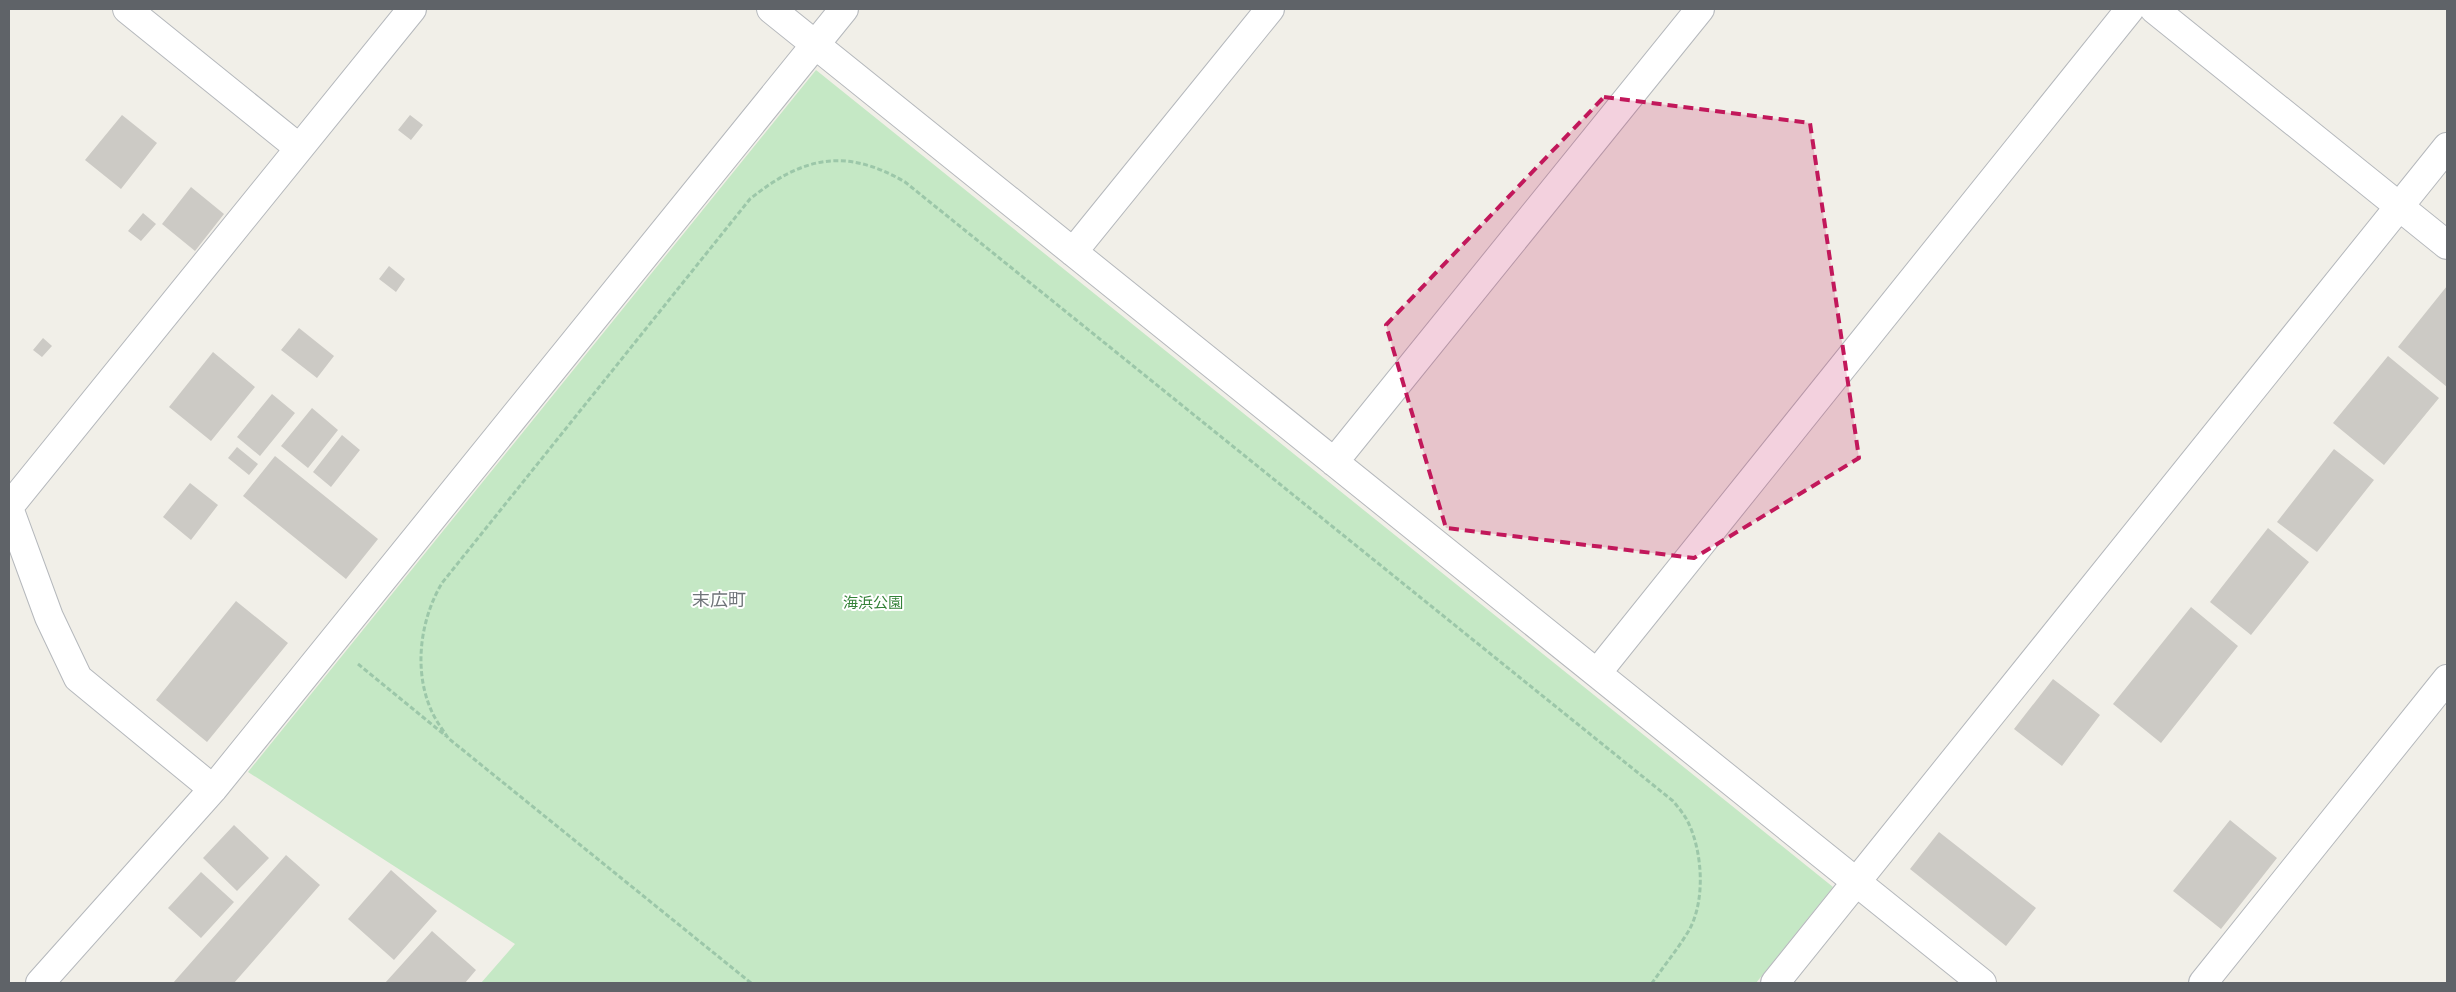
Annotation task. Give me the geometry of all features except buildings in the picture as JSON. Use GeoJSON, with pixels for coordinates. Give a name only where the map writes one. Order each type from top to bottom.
{"type":"FeatureCollection","features":[{"type":"Feature","properties":{"kind":"street"},"geometry":{"type":"LineString","coordinates":[[127,9],[299,148]]}},
{"type":"Feature","properties":{"kind":"street"},"geometry":{"type":"LineString","coordinates":[[213,789],[78,678],[50,617],[9,508],[412,9]]}},
{"type":"Feature","properties":{"kind":"street"},"geometry":{"type":"LineString","coordinates":[[771,9],[1982,983]]}},
{"type":"Feature","properties":{"kind":"street"},"geometry":{"type":"LineString","coordinates":[[40,983],[213,789],[844,9]]}},
{"type":"Feature","properties":{"kind":"street"},"geometry":{"type":"LineString","coordinates":[[1073,252],[1270,9]]}},
{"type":"Feature","properties":{"kind":"street"},"geometry":{"type":"LineString","coordinates":[[1334,462],[1700,9]]}},
{"type":"Feature","properties":{"kind":"street"},"geometry":{"type":"LineString","coordinates":[[1596,673],[2130,9]]}},
{"type":"Feature","properties":{"kind":"street"},"geometry":{"type":"LineString","coordinates":[[2154,9],[2447,245]]}},
{"type":"Feature","properties":{"kind":"street"},"geometry":{"type":"LineString","coordinates":[[1775,983],[2447,148]]}},
{"type":"Feature","properties":{"kind":"street"},"geometry":{"type":"LineString","coordinates":[[2203,983],[2447,679]]}},
{"type":"Feature","properties":{"kind":"path"},"geometry":{"type":"LineString","coordinates":[[448,738],[432,711],[424,685],[421,641],[431,602],[442,583],[750,199],[770,183],[802,166],[827,161],[869,165],[887,171],[906,182],[1674,801],[1687,819],[1695,841],[1699,862],[1697,900],[1689,931],[1652,983]]}},
{"type":"Feature","properties":{"kind":"path"},"geometry":{"type":"LineString","coordinates":[[333,643],[751,983]]}},
{"type":"Feature","properties":{"kind":"highlighted area"},"geometry":{"type":"Polygon","coordinates":[[[1604,97],[1810,123],[1859,458],[1694,558],[1446,528],[1386,325],[1604,97]]]}},
{"type":"Feature","properties":{"kind":"green space","name":"海浜公園"},"geometry":{"type":"Polygon","coordinates":[[[816,70],[1833,887],[1756,983],[481,983],[515,944],[248,772],[816,70]]]}},
{"type":"Feature","properties":{"kind":"district","name":"末広町"},"geometry":{"type":"Point","coordinates":[719,600]}}]}
